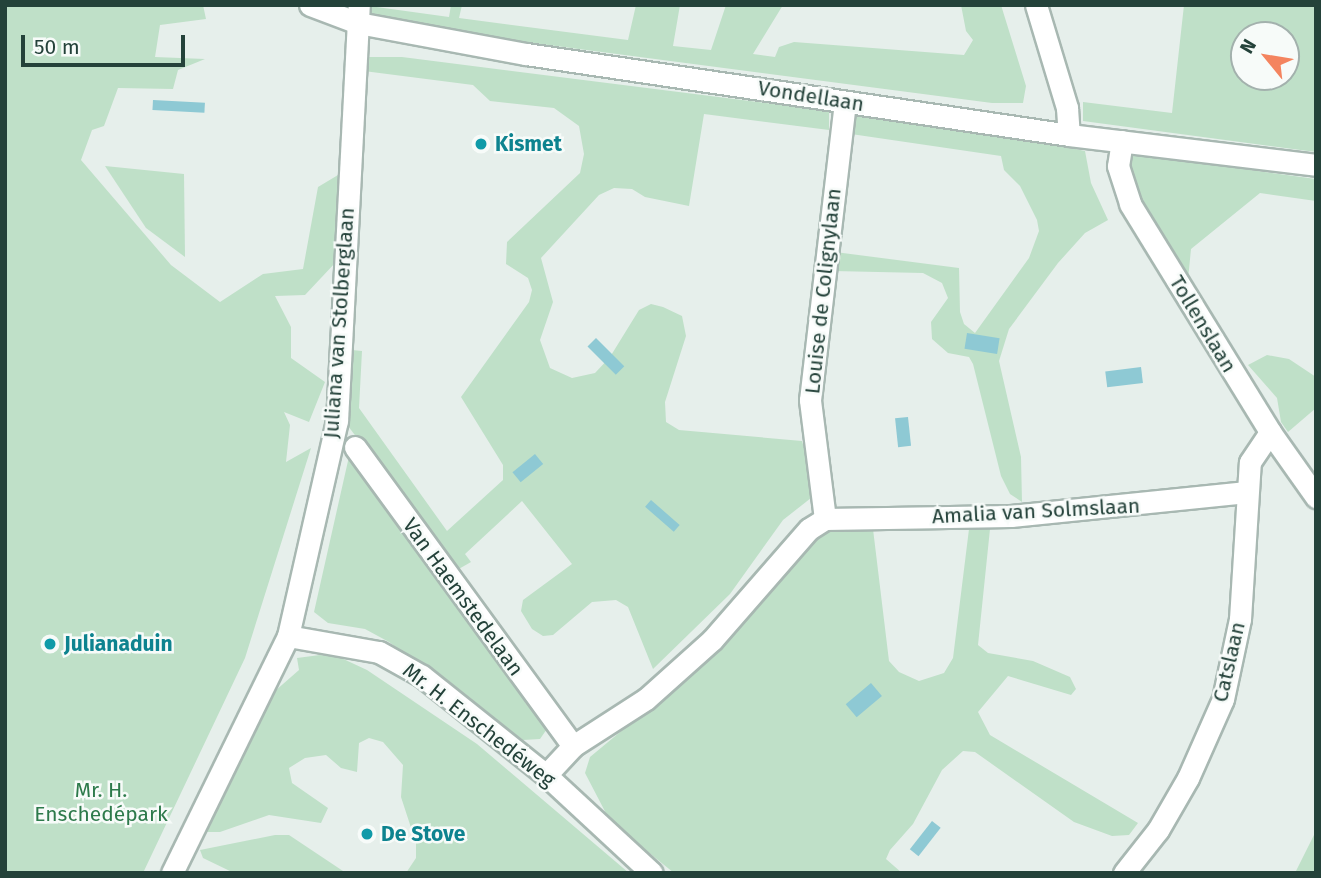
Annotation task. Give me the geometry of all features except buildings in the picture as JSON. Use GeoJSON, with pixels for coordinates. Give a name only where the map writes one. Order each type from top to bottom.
{"type":"FeatureCollection","features":[{"type":"Feature","properties":{"kind":"street","name":"Vondellaan"},"geometry":{"type":"LineString","coordinates":[[310,5],[526,54],[1069,135],[1316,165]]}},
{"type":"Feature","properties":{"kind":"street"},"geometry":{"type":"LineString","coordinates":[[1036,5],[1068,108],[1069,135]]}},
{"type":"Feature","properties":{"kind":"street","name":"Juliana van Stolberglaan"},"geometry":{"type":"LineString","coordinates":[[288,636],[337,421],[358,14]]}},
{"type":"Feature","properties":{"kind":"street","name":"Louise de Colignylaan"},"geometry":{"type":"LineString","coordinates":[[825,519],[810,400],[845,102]]}},
{"type":"Feature","properties":{"kind":"street","name":"Tollenslaan"},"geometry":{"type":"LineString","coordinates":[[1122,141],[1118,166],[1130,204],[1270,432],[1316,496]]}},
{"type":"Feature","properties":{"kind":"street","name":"Catslaan"},"geometry":{"type":"LineString","coordinates":[[1124,873],[1158,830],[1188,778],[1223,699],[1240,619],[1250,462],[1270,432]]}},
{"type":"Feature","properties":{"kind":"street","name":"Van Haemstedelaan"},"geometry":{"type":"LineString","coordinates":[[355,447],[573,746]]}},
{"type":"Feature","properties":{"kind":"street","name":"Amalia van Solmslaan"},"geometry":{"type":"LineString","coordinates":[[825,519],[1011,516],[1247,492]]}},
{"type":"Feature","properties":{"kind":"street"},"geometry":{"type":"LineString","coordinates":[[546,775],[573,746],[646,699],[712,640],[809,529],[825,519]]}},
{"type":"Feature","properties":{"kind":"street"},"geometry":{"type":"LineString","coordinates":[[172,873],[288,636]]}},
{"type":"Feature","properties":{"kind":"street","name":"Mr. H. Enschedéweg"},"geometry":{"type":"LineString","coordinates":[[288,636],[379,652],[422,676],[546,775],[652,873]]}},
{"type":"Feature","properties":{"kind":"green space","name":"Mr. H. Enschedépark"},"geometry":{"type":"Polygon","coordinates":[[[5,5],[203,5],[206,19],[160,25],[155,57],[205,59],[178,70],[173,89],[118,88],[104,126],[92,130],[81,160],[171,265],[220,302],[263,274],[303,269],[318,187],[338,175],[336,262],[305,295],[275,296],[291,327],[291,358],[325,382],[309,422],[284,412],[290,425],[286,462],[311,448],[245,658],[143,873],[5,873],[5,5]]]}},
{"type":"Feature","properties":{"kind":"green space"},"geometry":{"type":"Polygon","coordinates":[[[362,5],[449,17],[451,5],[462,5],[459,18],[628,40],[636,5],[680,5],[673,46],[711,50],[726,5],[783,5],[753,54],[775,57],[779,47],[794,42],[964,55],[973,40],[966,31],[961,5],[1001,5],[1026,86],[1023,103],[992,103],[379,23],[362,5]]]}},
{"type":"Feature","properties":{"kind":"green space"},"geometry":{"type":"Polygon","coordinates":[[[1184,5],[1316,5],[1316,152],[1083,121],[1083,102],[1172,113],[1184,5]]]}},
{"type":"Feature","properties":{"kind":"green space"},"geometry":{"type":"Polygon","coordinates":[[[367,57],[402,57],[829,111],[829,130],[704,114],[689,206],[645,197],[632,189],[614,188],[599,195],[541,258],[553,302],[540,340],[550,368],[572,378],[595,373],[610,357],[639,310],[651,304],[663,307],[682,316],[686,336],[665,402],[666,422],[679,430],[802,441],[807,457],[813,484],[811,498],[783,520],[730,594],[653,669],[628,607],[616,600],[592,602],[553,635],[543,636],[532,629],[521,611],[523,600],[572,564],[522,501],[465,554],[471,562],[457,570],[348,426],[352,350],[362,351],[359,408],[447,531],[503,480],[503,465],[461,397],[529,302],[532,290],[528,278],[506,264],[507,242],[580,173],[584,154],[579,126],[554,108],[490,101],[473,85],[356,70],[367,57]]]}},
{"type":"Feature","properties":{"kind":"green space"},"geometry":{"type":"Polygon","coordinates":[[[854,113],[985,130],[1085,151],[1091,183],[1108,220],[1085,233],[1058,263],[1009,329],[999,361],[1021,457],[1022,502],[1010,494],[1001,476],[973,364],[969,357],[948,353],[932,339],[931,322],[948,298],[942,283],[923,273],[833,271],[835,252],[959,268],[960,312],[964,324],[975,333],[1029,258],[1039,231],[1037,220],[1020,186],[1004,170],[1001,156],[851,134],[854,113]]]}},
{"type":"Feature","properties":{"kind":"green space"},"geometry":{"type":"Polygon","coordinates":[[[1127,153],[1316,179],[1316,201],[1260,193],[1191,249],[1185,310],[1114,158],[1127,153]]]}},
{"type":"Feature","properties":{"kind":"green space"},"geometry":{"type":"Polygon","coordinates":[[[105,166],[184,174],[185,257],[146,228],[105,166]]]}},
{"type":"Feature","properties":{"kind":"green space"},"geometry":{"type":"Polygon","coordinates":[[[1267,355],[1289,359],[1316,377],[1316,408],[1288,432],[1281,422],[1277,398],[1248,365],[1267,355]]]}},
{"type":"Feature","properties":{"kind":"green space"},"geometry":{"type":"Polygon","coordinates":[[[350,452],[475,632],[549,726],[540,739],[523,740],[389,642],[365,629],[328,623],[314,612],[350,452]]]}},
{"type":"Feature","properties":{"kind":"green space"},"geometry":{"type":"Polygon","coordinates":[[[834,527],[873,529],[889,661],[899,672],[919,681],[944,673],[953,658],[969,529],[990,529],[978,645],[988,653],[1033,661],[1070,677],[1076,689],[1071,695],[1008,676],[978,712],[990,735],[1138,823],[1129,835],[1112,836],[1074,822],[975,752],[963,751],[942,770],[913,824],[890,850],[886,859],[902,873],[674,873],[610,821],[585,773],[590,757],[649,708],[798,539],[834,527]]]}},
{"type":"Feature","properties":{"kind":"green space"},"geometry":{"type":"Polygon","coordinates":[[[320,655],[339,657],[367,670],[477,744],[629,873],[406,873],[416,858],[416,843],[401,797],[403,765],[383,742],[369,738],[359,743],[357,772],[341,768],[326,755],[305,758],[289,768],[292,783],[328,808],[321,823],[269,815],[220,832],[203,832],[275,691],[299,670],[297,658],[320,655]]]}},
{"type":"Feature","properties":{"kind":"green space"},"geometry":{"type":"Polygon","coordinates":[[[1316,831],[1316,873],[1295,873],[1316,831]]]}},
{"type":"Feature","properties":{"kind":"green space"},"geometry":{"type":"Polygon","coordinates":[[[275,835],[289,835],[346,873],[234,873],[203,858],[200,850],[275,835]]]}},
{"type":"Feature","properties":{"kind":"water"},"geometry":{"type":"Polygon","coordinates":[[[153,100],[205,103],[204,113],[152,110],[153,100]]]}},
{"type":"Feature","properties":{"kind":"water"},"geometry":{"type":"Polygon","coordinates":[[[967,333],[1000,338],[997,354],[964,349],[967,333]]]}},
{"type":"Feature","properties":{"kind":"water"},"geometry":{"type":"Polygon","coordinates":[[[596,338],[624,366],[616,375],[588,346],[596,338]]]}},
{"type":"Feature","properties":{"kind":"water"},"geometry":{"type":"Polygon","coordinates":[[[1141,367],[1143,383],[1107,387],[1105,371],[1141,367]]]}},
{"type":"Feature","properties":{"kind":"water"},"geometry":{"type":"Polygon","coordinates":[[[908,417],[911,446],[898,447],[895,418],[908,417]]]}},
{"type":"Feature","properties":{"kind":"water"},"geometry":{"type":"Polygon","coordinates":[[[535,454],[543,464],[521,482],[512,472],[535,454]]]}},
{"type":"Feature","properties":{"kind":"water"},"geometry":{"type":"Polygon","coordinates":[[[651,500],[680,525],[674,532],[645,507],[651,500]]]}},
{"type":"Feature","properties":{"kind":"water"},"geometry":{"type":"Polygon","coordinates":[[[871,683],[882,696],[857,717],[846,704],[871,683]]]}},
{"type":"Feature","properties":{"kind":"water"},"geometry":{"type":"Polygon","coordinates":[[[932,821],[941,828],[919,856],[910,849],[932,821]]]}},
{"type":"Feature","properties":{"kind":"place","name":"Kismet"},"geometry":{"type":"Point","coordinates":[481,144]}},
{"type":"Feature","properties":{"kind":"place","name":"Julianaduin"},"geometry":{"type":"Point","coordinates":[50,644]}},
{"type":"Feature","properties":{"kind":"place","name":"De Stove"},"geometry":{"type":"Point","coordinates":[367,834]}}]}
